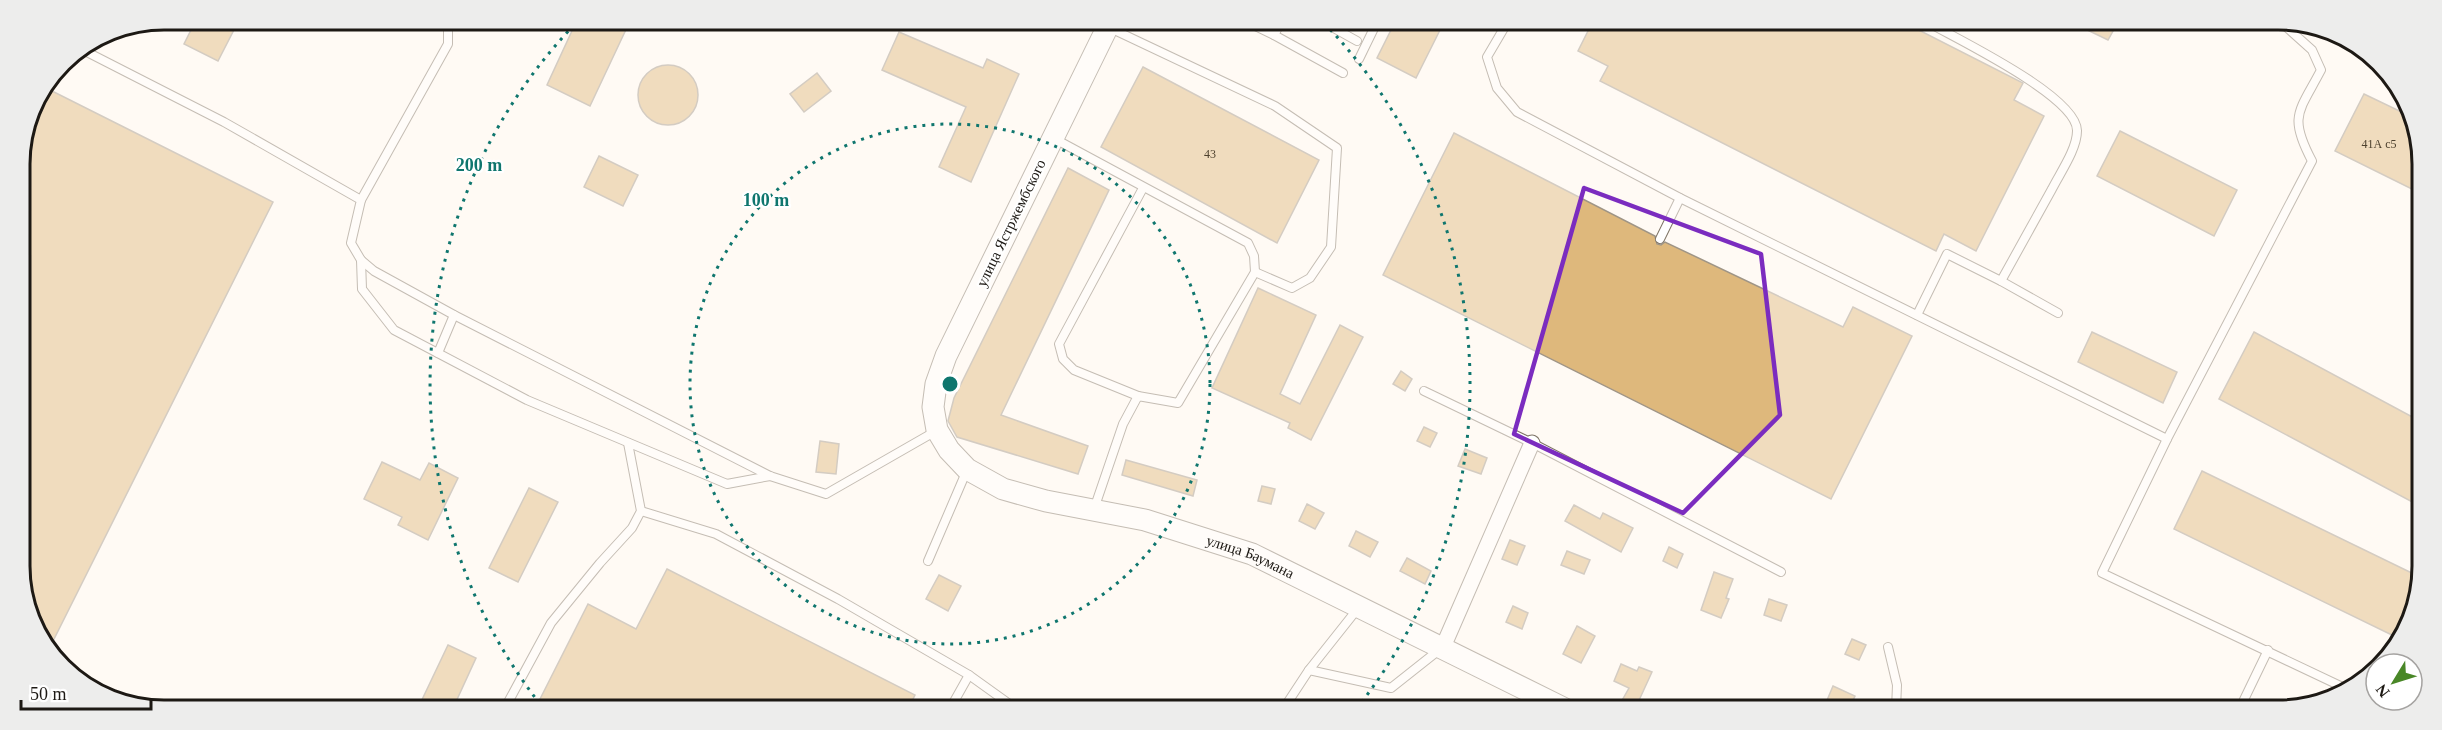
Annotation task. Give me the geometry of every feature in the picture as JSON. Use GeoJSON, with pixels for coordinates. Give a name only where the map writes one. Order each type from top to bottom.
{"type":"FeatureCollection","features":[{"type":"Feature","properties":{"kind":"main road","name":"улица Ястржембского"},"geometry":{"type":"LineString","coordinates":[[937,430],[933,407],[936,384],[946,356],[1106,30]]}},
{"type":"Feature","properties":{"kind":"main road","name":"улица Баумана"},"geometry":{"type":"LineString","coordinates":[[937,430],[949,450],[967,469],[1003,489],[1046,501],[1145,520],[1252,554],[1547,700]]}},
{"type":"Feature","properties":{"kind":"street"},"geometry":{"type":"LineString","coordinates":[[1443,647],[1532,442]]}},
{"type":"Feature","properties":{"kind":"lane"},"geometry":{"type":"LineString","coordinates":[[448,30],[448,44],[361,200],[351,243],[361,260],[374,271],[454,315],[770,476],[826,494],[937,430]]}},
{"type":"Feature","properties":{"kind":"lane"},"geometry":{"type":"LineString","coordinates":[[1121,30],[1275,106],[1336,148],[1331,247],[1310,278],[1292,288],[1255,272]]}},
{"type":"Feature","properties":{"kind":"lane"},"geometry":{"type":"LineString","coordinates":[[1263,30],[1343,73]]}},
{"type":"Feature","properties":{"kind":"lane"},"geometry":{"type":"LineString","coordinates":[[1274,35],[1277,30]]}},
{"type":"Feature","properties":{"kind":"lane"},"geometry":{"type":"LineString","coordinates":[[1337,30],[1357,41]]}},
{"type":"Feature","properties":{"kind":"lane"},"geometry":{"type":"LineString","coordinates":[[1359,58],[1373,30]]}},
{"type":"Feature","properties":{"kind":"lane"},"geometry":{"type":"LineString","coordinates":[[1503,30],[1487,57],[1497,88],[1517,112],[1680,198],[2167,439]]}},
{"type":"Feature","properties":{"kind":"lane"},"geometry":{"type":"LineString","coordinates":[[1942,30],[2017,71],[2059,103],[2073,117],[2078,130],[2070,156],[2001,281]]}},
{"type":"Feature","properties":{"kind":"lane"},"geometry":{"type":"LineString","coordinates":[[2291,31],[2312,50],[2321,70],[2297,116],[2299,138],[2312,161],[2167,439],[2102,573],[2339,685]]}},
{"type":"Feature","properties":{"kind":"lane"},"geometry":{"type":"LineString","coordinates":[[90,53],[224,122],[361,200]]}},
{"type":"Feature","properties":{"kind":"lane"},"geometry":{"type":"LineString","coordinates":[[1053,138],[1248,243],[1254,256],[1255,272],[1178,403],[1138,396],[1074,370],[1063,359],[1059,344],[1143,188]]}},
{"type":"Feature","properties":{"kind":"lane"},"geometry":{"type":"LineString","coordinates":[[1660,239],[1680,198]]}},
{"type":"Feature","properties":{"kind":"lane"},"geometry":{"type":"LineString","coordinates":[[1917,315],[1947,254],[2001,281],[2058,314]]}},
{"type":"Feature","properties":{"kind":"lane"},"geometry":{"type":"LineString","coordinates":[[361,260],[362,289],[394,330],[527,400],[727,484],[770,476]]}},
{"type":"Feature","properties":{"kind":"lane"},"geometry":{"type":"LineString","coordinates":[[438,353],[454,315]]}},
{"type":"Feature","properties":{"kind":"lane"},"geometry":{"type":"LineString","coordinates":[[1424,391],[1532,442],[1781,572]]}},
{"type":"Feature","properties":{"kind":"lane"},"geometry":{"type":"LineString","coordinates":[[1094,510],[1122,424],[1138,396]]}},
{"type":"Feature","properties":{"kind":"lane"},"geometry":{"type":"LineString","coordinates":[[509,700],[551,623],[600,562],[632,528],[641,511],[628,443]]}},
{"type":"Feature","properties":{"kind":"lane"},"geometry":{"type":"LineString","coordinates":[[928,561],[967,469]]}},
{"type":"Feature","properties":{"kind":"lane"},"geometry":{"type":"LineString","coordinates":[[641,511],[716,534],[838,599],[969,675],[1004,700]]}},
{"type":"Feature","properties":{"kind":"lane"},"geometry":{"type":"LineString","coordinates":[[1289,700],[1309,670],[1360,606]]}},
{"type":"Feature","properties":{"kind":"lane"},"geometry":{"type":"LineString","coordinates":[[1309,670],[1391,688],[1443,647]]}},
{"type":"Feature","properties":{"kind":"lane"},"geometry":{"type":"LineString","coordinates":[[1888,647],[1897,685],[1896,700]]}},
{"type":"Feature","properties":{"kind":"lane"},"geometry":{"type":"LineString","coordinates":[[2244,700],[2268,650]]}},
{"type":"Feature","properties":{"kind":"lane"},"geometry":{"type":"LineString","coordinates":[[955,700],[969,675]]}},
{"type":"Feature","properties":{"kind":"highlighted area"},"geometry":{"type":"Polygon","coordinates":[[[1584,188],[1761,254],[1780,415],[1683,513],[1514,434],[1584,188]]]}},
{"type":"Feature","properties":{"kind":"building"},"geometry":{"type":"Polygon","coordinates":[[[191,30],[234,30],[218,61],[184,44],[191,30]]]}},
{"type":"Feature","properties":{"kind":"building"},"geometry":{"type":"Polygon","coordinates":[[[572,30],[626,30],[590,106],[547,85],[572,30]]]}},
{"type":"Feature","properties":{"kind":"building"},"geometry":{"type":"Polygon","coordinates":[[[1391,30],[1440,30],[1416,78],[1377,58],[1391,30]]]}},
{"type":"Feature","properties":{"kind":"building"},"geometry":{"type":"Polygon","coordinates":[[[1588,30],[1919,30],[2023,83],[2014,100],[2044,116],[1976,251],[1944,234],[1936,251],[1600,81],[1608,66],[1578,51],[1588,30]]]}},
{"type":"Feature","properties":{"kind":"building"},"geometry":{"type":"Polygon","coordinates":[[[2087,30],[2114,30],[2108,40],[2087,30]]]}},
{"type":"Feature","properties":{"kind":"building"},"geometry":{"type":"Polygon","coordinates":[[[899,32],[983,68],[987,59],[1019,74],[971,182],[939,167],[966,107],[882,70],[899,32]]]}},
{"type":"Feature","properties":{"kind":"building"},"geometry":{"type":"Polygon","coordinates":[[[668,65],[685,70],[693,78],[698,95],[693,112],[685,120],[668,125],[651,120],[643,112],[638,95],[643,78],[651,70],[668,65]]]}},
{"type":"Feature","properties":{"kind":"building"},"geometry":{"type":"Polygon","coordinates":[[[1143,67],[1319,160],[1277,243],[1101,147],[1143,67]]]}},
{"type":"Feature","properties":{"kind":"building"},"geometry":{"type":"Polygon","coordinates":[[[817,73],[831,91],[804,112],[790,94],[817,73]]]}},
{"type":"Feature","properties":{"kind":"building"},"geometry":{"type":"Polygon","coordinates":[[[52,91],[273,202],[53,640],[37,609],[30,575],[30,155],[35,129],[44,105],[52,91]]]}},
{"type":"Feature","properties":{"kind":"building"},"geometry":{"type":"Polygon","coordinates":[[[2364,94],[2401,112],[2411,147],[2412,189],[2335,151],[2364,94]]]}},
{"type":"Feature","properties":{"kind":"building"},"geometry":{"type":"Polygon","coordinates":[[[2120,131],[2237,190],[2214,236],[2097,176],[2120,131]]]}},
{"type":"Feature","properties":{"kind":"building"},"geometry":{"type":"Polygon","coordinates":[[[1454,133],[1655,236],[1657,244],[1661,245],[1665,242],[1843,327],[1853,307],[1912,336],[1831,499],[1383,275],[1454,133]]]}},
{"type":"Feature","properties":{"kind":"building"},"geometry":{"type":"Polygon","coordinates":[[[599,156],[638,175],[623,206],[584,187],[599,156]]]}},
{"type":"Feature","properties":{"kind":"building"},"geometry":{"type":"Polygon","coordinates":[[[1068,168],[1109,190],[1001,415],[1088,446],[1078,474],[957,437],[948,421],[954,398],[1068,168]]]}},
{"type":"Feature","properties":{"kind":"building"},"geometry":{"type":"Polygon","coordinates":[[[1258,288],[1316,315],[1280,394],[1300,404],[1340,325],[1363,337],[1311,440],[1288,428],[1290,423],[1212,388],[1258,288]]]}},
{"type":"Feature","properties":{"kind":"building"},"geometry":{"type":"Polygon","coordinates":[[[2092,332],[2177,372],[2163,403],[2078,362],[2092,332]]]}},
{"type":"Feature","properties":{"kind":"building"},"geometry":{"type":"Polygon","coordinates":[[[2254,332],[2412,417],[2412,502],[2219,399],[2254,332]]]}},
{"type":"Feature","properties":{"kind":"building"},"geometry":{"type":"Polygon","coordinates":[[[1401,371],[1412,379],[1405,391],[1393,384],[1401,371]]]}},
{"type":"Feature","properties":{"kind":"building"},"geometry":{"type":"Polygon","coordinates":[[[1424,427],[1437,433],[1430,447],[1417,441],[1424,427]]]}},
{"type":"Feature","properties":{"kind":"building"},"geometry":{"type":"Polygon","coordinates":[[[820,441],[839,444],[836,474],[816,472],[820,441]]]}},
{"type":"Feature","properties":{"kind":"building"},"geometry":{"type":"Polygon","coordinates":[[[1465,449],[1487,458],[1481,474],[1458,466],[1465,449]]]}},
{"type":"Feature","properties":{"kind":"building"},"geometry":{"type":"Polygon","coordinates":[[[1126,460],[1197,480],[1193,496],[1122,475],[1126,460]]]}},
{"type":"Feature","properties":{"kind":"building"},"geometry":{"type":"Polygon","coordinates":[[[382,462],[420,480],[429,463],[458,478],[428,540],[398,525],[402,517],[364,499],[382,462]]]}},
{"type":"Feature","properties":{"kind":"building"},"geometry":{"type":"Polygon","coordinates":[[[2202,471],[2412,573],[2402,617],[2392,635],[2174,529],[2202,471]]]}},
{"type":"Feature","properties":{"kind":"building"},"geometry":{"type":"Polygon","coordinates":[[[1262,486],[1275,489],[1271,504],[1258,501],[1262,486]]]}},
{"type":"Feature","properties":{"kind":"building"},"geometry":{"type":"Polygon","coordinates":[[[529,488],[558,502],[518,582],[489,568],[529,488]]]}},
{"type":"Feature","properties":{"kind":"building"},"geometry":{"type":"Polygon","coordinates":[[[1307,504],[1324,513],[1315,529],[1299,521],[1307,504]]]}},
{"type":"Feature","properties":{"kind":"building"},"geometry":{"type":"Polygon","coordinates":[[[1574,505],[1600,519],[1603,513],[1633,528],[1621,552],[1565,521],[1574,505]]]}},
{"type":"Feature","properties":{"kind":"building"},"geometry":{"type":"Polygon","coordinates":[[[1356,531],[1378,542],[1370,557],[1349,546],[1356,531]]]}},
{"type":"Feature","properties":{"kind":"building"},"geometry":{"type":"Polygon","coordinates":[[[1510,540],[1525,546],[1517,565],[1502,559],[1510,540]]]}},
{"type":"Feature","properties":{"kind":"building"},"geometry":{"type":"Polygon","coordinates":[[[1669,547],[1683,554],[1677,568],[1663,561],[1669,547]]]}},
{"type":"Feature","properties":{"kind":"building"},"geometry":{"type":"Polygon","coordinates":[[[1567,551],[1590,560],[1584,574],[1561,565],[1567,551]]]}},
{"type":"Feature","properties":{"kind":"building"},"geometry":{"type":"Polygon","coordinates":[[[1407,558],[1431,571],[1425,584],[1400,571],[1407,558]]]}},
{"type":"Feature","properties":{"kind":"building"},"geometry":{"type":"Polygon","coordinates":[[[667,569],[915,695],[912,700],[540,700],[588,604],[636,629],[667,569]]]}},
{"type":"Feature","properties":{"kind":"building"},"geometry":{"type":"Polygon","coordinates":[[[1714,572],[1733,579],[1726,598],[1729,599],[1721,618],[1701,610],[1714,572]]]}},
{"type":"Feature","properties":{"kind":"building"},"geometry":{"type":"Polygon","coordinates":[[[939,575],[961,586],[948,611],[926,599],[939,575]]]}},
{"type":"Feature","properties":{"kind":"building"},"geometry":{"type":"Polygon","coordinates":[[[1769,599],[1787,605],[1781,621],[1764,615],[1769,599]]]}},
{"type":"Feature","properties":{"kind":"building"},"geometry":{"type":"Polygon","coordinates":[[[1513,606],[1528,613],[1522,629],[1506,622],[1513,606]]]}},
{"type":"Feature","properties":{"kind":"building"},"geometry":{"type":"Polygon","coordinates":[[[1577,626],[1595,636],[1581,663],[1563,654],[1577,626]]]}},
{"type":"Feature","properties":{"kind":"building"},"geometry":{"type":"Polygon","coordinates":[[[1852,639],[1866,645],[1859,660],[1845,654],[1852,639]]]}},
{"type":"Feature","properties":{"kind":"building"},"geometry":{"type":"Polygon","coordinates":[[[448,645],[476,658],[457,700],[422,700],[448,645]]]}},
{"type":"Feature","properties":{"kind":"building"},"geometry":{"type":"Polygon","coordinates":[[[1621,664],[1637,671],[1639,667],[1652,672],[1639,700],[1622,700],[1629,688],[1614,681],[1621,664]]]}},
{"type":"Feature","properties":{"kind":"building"},"geometry":{"type":"Polygon","coordinates":[[[1833,686],[1855,696],[1853,700],[1827,700],[1833,686]]]}}]}
